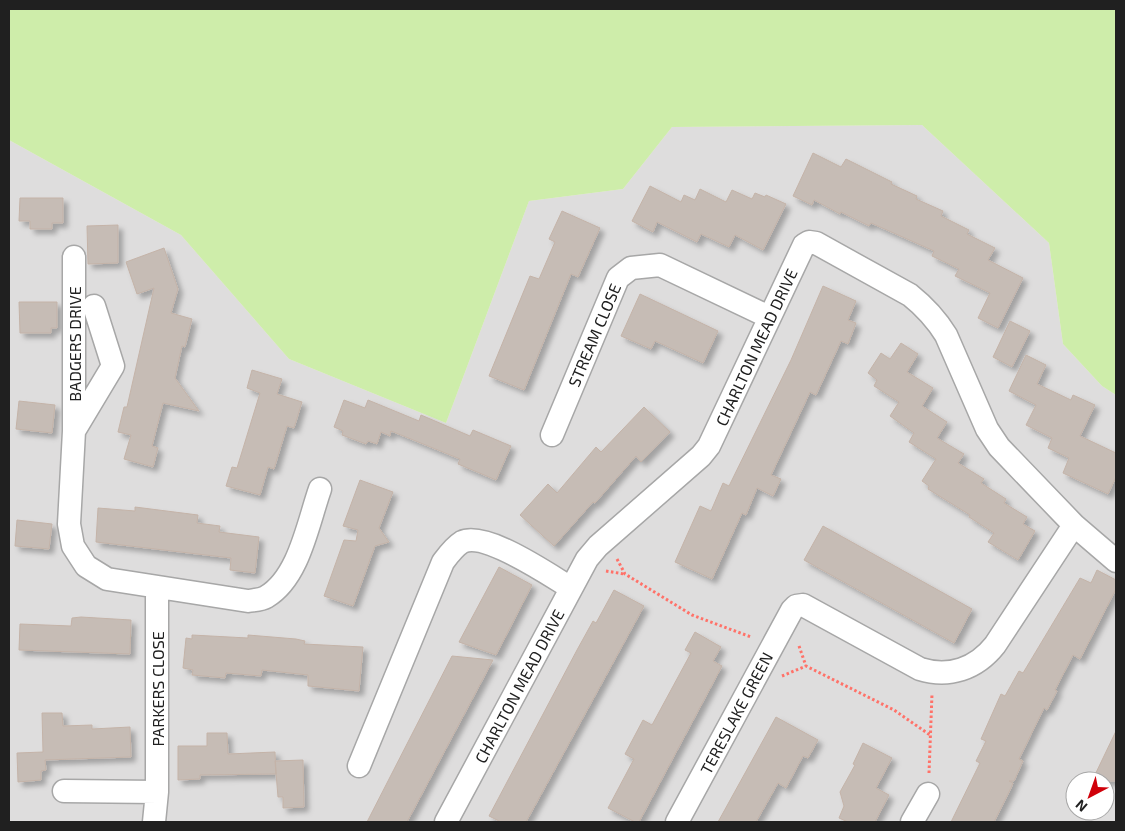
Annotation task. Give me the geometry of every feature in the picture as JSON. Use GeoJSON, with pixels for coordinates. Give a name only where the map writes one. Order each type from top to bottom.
{"type":"FeatureCollection","features":[{"type":"Feature","properties":{"kind":"street","name":"CHARLTON MEAD DRIVE"},"geometry":{"type":"LineString","coordinates":[[446,822],[587,559],[701,456],[709,446],[804,245],[809,242],[816,243],[910,295],[923,305],[939,323],[946,335],[987,430],[999,447],[1074,525],[1116,561]]}},
{"type":"Feature","properties":{"kind":"street","name":"BADGERS DRIVE"},"geometry":{"type":"LineString","coordinates":[[74,257],[74,432]]}},
{"type":"Feature","properties":{"kind":"street","name":"STREAM CLOSE"},"geometry":{"type":"LineString","coordinates":[[552,435],[618,278],[631,268],[660,265],[769,317]]}},
{"type":"Feature","properties":{"kind":"street"},"geometry":{"type":"LineString","coordinates":[[94,306],[113,366],[74,432],[70,524],[73,546],[86,566],[107,579],[248,601],[265,598],[281,586],[293,568],[320,489]]}},
{"type":"Feature","properties":{"kind":"street"},"geometry":{"type":"LineString","coordinates":[[933,673],[952,672],[968,668],[986,656],[1074,525]]}},
{"type":"Feature","properties":{"kind":"street"},"geometry":{"type":"LineString","coordinates":[[359,766],[443,562],[452,550],[463,542],[479,539],[495,544],[571,588]]}},
{"type":"Feature","properties":{"kind":"street","name":"PARKERS CLOSE"},"geometry":{"type":"LineString","coordinates":[[154,822],[157,792],[158,587]]}},
{"type":"Feature","properties":{"kind":"street","name":"TERESLAKE GREEN"},"geometry":{"type":"LineString","coordinates":[[677,822],[796,606],[803,605],[920,669],[933,673]]}},
{"type":"Feature","properties":{"kind":"street"},"geometry":{"type":"LineString","coordinates":[[64,791],[157,792]]}},
{"type":"Feature","properties":{"kind":"street"},"geometry":{"type":"LineString","coordinates":[[912,822],[928,794]]}},
{"type":"Feature","properties":{"kind":"path"},"geometry":{"type":"LineString","coordinates":[[606,540],[625,574],[692,615],[773,645]]}},
{"type":"Feature","properties":{"kind":"path"},"geometry":{"type":"LineString","coordinates":[[749,689],[806,666],[894,710],[930,735]]}},
{"type":"Feature","properties":{"kind":"path"},"geometry":{"type":"LineString","coordinates":[[928,794],[933,673]]}},
{"type":"Feature","properties":{"kind":"shaded area"},"geometry":{"type":"Polygon","coordinates":[[[922,125],[1049,243],[1063,344],[1102,386],[1116,395],[1116,822],[9,822],[9,140],[181,235],[289,359],[446,423],[529,201],[623,189],[672,127],[922,125]]]}},
{"type":"Feature","properties":{"kind":"green space"},"geometry":{"type":"Polygon","coordinates":[[[9,9],[1116,9],[1116,395],[1102,386],[1063,344],[1049,243],[922,125],[672,127],[623,189],[529,201],[446,423],[289,359],[181,235],[9,140],[9,9]]]}},
{"type":"Feature","properties":{"kind":"building"},"geometry":{"type":"Polygon","coordinates":[[[813,153],[841,167],[846,159],[892,182],[891,184],[917,196],[916,199],[943,211],[941,216],[969,230],[967,234],[995,248],[988,260],[1023,278],[998,328],[978,318],[990,293],[955,276],[959,269],[932,256],[934,251],[871,223],[869,226],[841,212],[840,214],[814,200],[812,205],[793,196],[813,153]]]}},
{"type":"Feature","properties":{"kind":"building"},"geometry":{"type":"Polygon","coordinates":[[[650,186],[681,202],[684,195],[695,200],[700,189],[726,202],[732,190],[752,199],[755,193],[765,197],[766,195],[786,204],[763,250],[735,235],[729,247],[701,234],[697,242],[657,222],[653,232],[632,221],[650,186]]]}},
{"type":"Feature","properties":{"kind":"building"},"geometry":{"type":"Polygon","coordinates":[[[20,198],[63,198],[63,223],[52,223],[52,229],[30,229],[30,221],[19,221],[20,198]]]}},
{"type":"Feature","properties":{"kind":"building"},"geometry":{"type":"Polygon","coordinates":[[[562,211],[600,228],[578,277],[571,274],[524,390],[489,376],[530,276],[539,279],[555,242],[549,239],[562,211]]]}},
{"type":"Feature","properties":{"kind":"building"},"geometry":{"type":"Polygon","coordinates":[[[118,225],[118,263],[88,264],[87,226],[118,225]]]}},
{"type":"Feature","properties":{"kind":"building"},"geometry":{"type":"Polygon","coordinates":[[[164,248],[178,289],[171,313],[192,319],[185,347],[182,346],[175,378],[199,411],[163,403],[152,446],[158,448],[153,467],[124,459],[131,435],[118,432],[124,407],[127,407],[154,288],[137,294],[126,262],[164,248]]]}},
{"type":"Feature","properties":{"kind":"building"},"geometry":{"type":"Polygon","coordinates":[[[823,286],[856,301],[848,320],[856,323],[848,344],[841,341],[816,395],[810,392],[771,475],[781,479],[773,496],[757,488],[746,515],[742,513],[712,579],[675,562],[700,506],[711,511],[723,483],[729,486],[791,360],[823,286]]]}},
{"type":"Feature","properties":{"kind":"building"},"geometry":{"type":"Polygon","coordinates":[[[640,294],[718,331],[703,363],[655,341],[651,349],[621,336],[640,294]]]}},
{"type":"Feature","properties":{"kind":"building"},"geometry":{"type":"Polygon","coordinates":[[[19,302],[57,302],[57,328],[51,328],[51,333],[20,333],[19,302]]]}},
{"type":"Feature","properties":{"kind":"building"},"geometry":{"type":"Polygon","coordinates":[[[1010,321],[1030,331],[1012,367],[993,357],[1010,321]]]}},
{"type":"Feature","properties":{"kind":"building"},"geometry":{"type":"Polygon","coordinates":[[[901,343],[918,354],[907,372],[933,388],[922,406],[947,422],[937,438],[964,454],[958,463],[984,479],[981,483],[1006,499],[1004,503],[1027,517],[1023,524],[1035,531],[1018,560],[988,542],[994,533],[969,517],[970,515],[928,489],[929,486],[922,481],[936,459],[909,442],[914,433],[890,416],[899,402],[874,386],[877,380],[868,373],[881,353],[890,359],[901,343]]]}},
{"type":"Feature","properties":{"kind":"building"},"geometry":{"type":"Polygon","coordinates":[[[1026,355],[1046,365],[1037,384],[1071,400],[1073,395],[1095,405],[1080,436],[1116,453],[1116,477],[1108,494],[1063,473],[1069,458],[1048,448],[1052,438],[1026,425],[1036,405],[1009,391],[1026,355]]]}},
{"type":"Feature","properties":{"kind":"building"},"geometry":{"type":"Polygon","coordinates":[[[252,370],[282,379],[277,394],[302,402],[294,428],[287,426],[274,469],[268,467],[260,495],[226,486],[232,467],[237,468],[260,393],[247,388],[252,370]]]}},
{"type":"Feature","properties":{"kind":"building"},"geometry":{"type":"Polygon","coordinates":[[[344,400],[365,408],[368,400],[419,421],[421,415],[470,436],[473,430],[511,446],[496,480],[458,464],[460,459],[391,431],[390,436],[381,432],[377,444],[368,441],[366,444],[342,435],[343,431],[334,427],[344,400]]]}},
{"type":"Feature","properties":{"kind":"building"},"geometry":{"type":"Polygon","coordinates":[[[19,401],[55,405],[52,433],[16,429],[19,401]]]}},
{"type":"Feature","properties":{"kind":"building"},"geometry":{"type":"Polygon","coordinates":[[[644,407],[670,432],[641,462],[636,456],[554,546],[520,515],[548,484],[557,493],[596,447],[601,452],[644,407]]]}},
{"type":"Feature","properties":{"kind":"building"},"geometry":{"type":"Polygon","coordinates":[[[360,480],[393,492],[379,528],[389,542],[375,546],[353,606],[324,596],[344,540],[356,541],[358,530],[343,526],[360,480]]]}},
{"type":"Feature","properties":{"kind":"building"},"geometry":{"type":"Polygon","coordinates":[[[135,507],[198,515],[197,523],[220,526],[219,532],[259,537],[255,573],[230,570],[231,558],[96,542],[98,508],[135,511],[135,507]]]}},
{"type":"Feature","properties":{"kind":"building"},"geometry":{"type":"Polygon","coordinates":[[[17,520],[52,524],[49,549],[15,546],[17,520]]]}},
{"type":"Feature","properties":{"kind":"building"},"geometry":{"type":"Polygon","coordinates":[[[823,526],[972,609],[954,643],[804,560],[823,526]]]}},
{"type":"Feature","properties":{"kind":"building"},"geometry":{"type":"Polygon","coordinates":[[[499,567],[532,585],[496,655],[459,642],[499,567]]]}},
{"type":"Feature","properties":{"kind":"building"},"geometry":{"type":"Polygon","coordinates":[[[1097,570],[1116,580],[1116,589],[1080,659],[1073,655],[1047,710],[1044,708],[1019,759],[1023,761],[1014,781],[1009,781],[1013,783],[994,822],[951,822],[980,763],[976,761],[986,741],[981,739],[1001,694],[1005,696],[1019,671],[1023,673],[1080,578],[1091,583],[1097,570]]]}},
{"type":"Feature","properties":{"kind":"building"},"geometry":{"type":"Polygon","coordinates":[[[614,590],[644,606],[526,822],[501,822],[489,816],[593,621],[596,623],[614,590]]]}},
{"type":"Feature","properties":{"kind":"building"},"geometry":{"type":"Polygon","coordinates":[[[72,618],[131,620],[130,654],[19,650],[20,624],[71,626],[72,618]]]}},
{"type":"Feature","properties":{"kind":"building"},"geometry":{"type":"Polygon","coordinates":[[[695,632],[721,647],[713,661],[722,666],[639,822],[635,822],[608,808],[634,759],[625,754],[643,720],[652,725],[691,653],[685,650],[695,632]]]}},
{"type":"Feature","properties":{"kind":"building"},"geometry":{"type":"Polygon","coordinates":[[[192,635],[248,638],[248,635],[296,639],[305,641],[304,644],[363,647],[359,691],[308,686],[308,675],[262,670],[261,676],[226,673],[225,678],[192,675],[193,670],[183,668],[186,638],[192,639],[192,635]]]}},
{"type":"Feature","properties":{"kind":"building"},"geometry":{"type":"Polygon","coordinates":[[[452,656],[493,660],[407,822],[367,822],[452,656]]]}},
{"type":"Feature","properties":{"kind":"building"},"geometry":{"type":"Polygon","coordinates":[[[42,713],[62,713],[63,726],[92,725],[92,729],[130,727],[131,757],[45,760],[46,770],[41,771],[41,780],[18,782],[17,753],[43,752],[42,713]]]}},
{"type":"Feature","properties":{"kind":"building"},"geometry":{"type":"Polygon","coordinates":[[[776,717],[818,740],[808,758],[803,756],[786,788],[778,783],[756,822],[718,822],[776,717]]]}},
{"type":"Feature","properties":{"kind":"building"},"geometry":{"type":"Polygon","coordinates":[[[1116,731],[1116,781],[1115,771],[1097,771],[1116,731]]]}},
{"type":"Feature","properties":{"kind":"building"},"geometry":{"type":"Polygon","coordinates":[[[207,733],[227,733],[228,754],[275,752],[276,774],[200,775],[200,779],[178,780],[178,746],[207,746],[207,733]]]}},
{"type":"Feature","properties":{"kind":"building"},"geometry":{"type":"Polygon","coordinates":[[[863,743],[892,758],[876,788],[889,795],[875,822],[848,822],[839,818],[844,806],[840,792],[855,765],[853,764],[863,743]]]}},
{"type":"Feature","properties":{"kind":"building"},"geometry":{"type":"Polygon","coordinates":[[[303,760],[304,807],[283,808],[283,797],[278,797],[275,761],[303,760]]]}}]}
